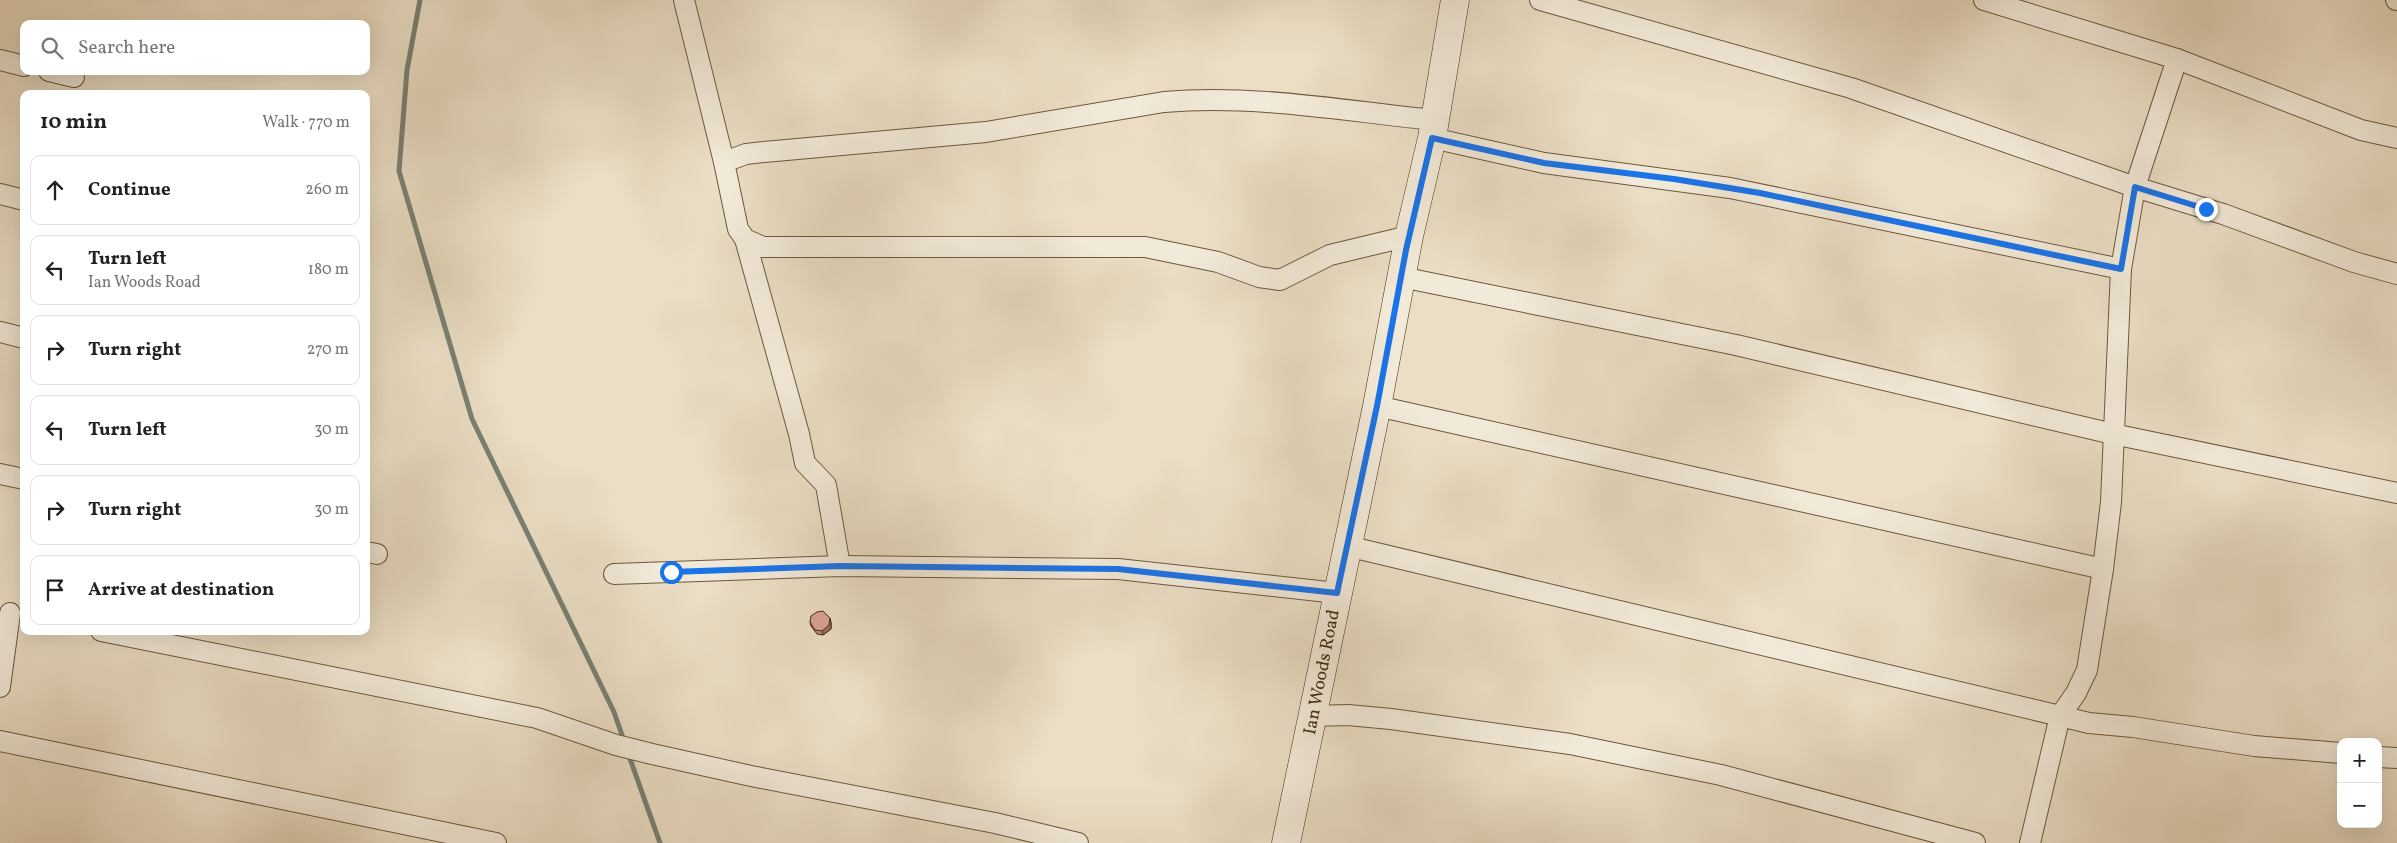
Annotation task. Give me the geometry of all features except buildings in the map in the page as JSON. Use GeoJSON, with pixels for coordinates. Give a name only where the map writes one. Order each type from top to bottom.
{"type":"FeatureCollection","features":[{"type":"Feature","properties":{"kind":"street"},"geometry":{"type":"LineString","coordinates":[[684,0],[724,162],[738,229],[745,239],[799,434],[805,463],[826,485],[840,566]]}},
{"type":"Feature","properties":{"kind":"street","name":"Ian Woods Road"},"geometry":{"type":"LineString","coordinates":[[1292,842],[1312,716],[1377,406],[1409,236],[1433,129],[1455,0]]}},
{"type":"Feature","properties":{"kind":"street"},"geometry":{"type":"LineString","coordinates":[[1540,0],[1646,32],[1852,88],[2135,187],[2223,214],[2354,262],[2397,274]]}},
{"type":"Feature","properties":{"kind":"street"},"geometry":{"type":"LineString","coordinates":[[1984,0],[2177,59],[2361,130],[2397,138]]}},
{"type":"Feature","properties":{"kind":"street"},"geometry":{"type":"LineString","coordinates":[[2030,843],[2060,716],[2076,693],[2087,670],[2104,570],[2114,456],[2113,434],[2121,269],[2135,187],[2177,59]]}},
{"type":"Feature","properties":{"kind":"street"},"geometry":{"type":"LineString","coordinates":[[0,60],[20,65]]}},
{"type":"Feature","properties":{"kind":"street"},"geometry":{"type":"LineString","coordinates":[[66,75],[74,77]]}},
{"type":"Feature","properties":{"kind":"street"},"geometry":{"type":"LineString","coordinates":[[724,162],[746,154],[871,141],[986,132],[1164,102],[1193,100],[1267,103],[1433,129],[1544,163],[1674,179],[1781,197],[2121,269]]}},
{"type":"Feature","properties":{"kind":"street"},"geometry":{"type":"LineString","coordinates":[[0,194],[20,199]]}},
{"type":"Feature","properties":{"kind":"street"},"geometry":{"type":"LineString","coordinates":[[745,239],[763,247],[1145,247],[1218,262],[1259,277],[1280,280],[1330,255],[1409,236]]}},
{"type":"Feature","properties":{"kind":"street"},"geometry":{"type":"LineString","coordinates":[[1401,277],[1736,344],[2113,434],[2397,493]]}},
{"type":"Feature","properties":{"kind":"street"},"geometry":{"type":"LineString","coordinates":[[0,332],[20,337]]}},
{"type":"Feature","properties":{"kind":"street"},"geometry":{"type":"LineString","coordinates":[[1377,406],[2104,570]]}},
{"type":"Feature","properties":{"kind":"street"},"geometry":{"type":"LineString","coordinates":[[0,474],[20,478]]}},
{"type":"Feature","properties":{"kind":"street"},"geometry":{"type":"LineString","coordinates":[[1347,546],[2089,723],[2133,727],[2254,746],[2337,754]]}},
{"type":"Feature","properties":{"kind":"street"},"geometry":{"type":"LineString","coordinates":[[614,574],[840,566],[1118,569],[1337,593]]}},
{"type":"Feature","properties":{"kind":"street"},"geometry":{"type":"LineString","coordinates":[[0,687],[11,613]]}},
{"type":"Feature","properties":{"kind":"street"},"geometry":{"type":"LineString","coordinates":[[122,635],[537,718],[652,754],[751,776],[994,823],[1078,843]]}},
{"type":"Feature","properties":{"kind":"street"},"geometry":{"type":"LineString","coordinates":[[1312,716],[1348,715],[1392,719],[1570,744],[1721,775],[1976,843]]}},
{"type":"Feature","properties":{"kind":"street"},"geometry":{"type":"LineString","coordinates":[[0,741],[496,843]]}},
{"type":"Feature","properties":{"kind":"street"},"geometry":{"type":"LineString","coordinates":[[2382,756],[2397,758]]}},
{"type":"Feature","properties":{"kind":"waterway"},"geometry":{"type":"LineString","coordinates":[[420,0],[407,70],[399,171],[472,419],[614,712],[624,741]]}},
{"type":"Feature","properties":{"kind":"waterway"},"geometry":{"type":"LineString","coordinates":[[628,753],[660,843]]}},
{"type":"Feature","properties":{"kind":"route"},"geometry":{"type":"LineString","coordinates":[[671,572],[840,566],[1056,570],[1118,569],[1337,593],[1377,406],[1406,250],[1432,138],[1544,163],[1674,179],[1760,193],[2121,269],[2135,187],[2206,209]]}}]}
